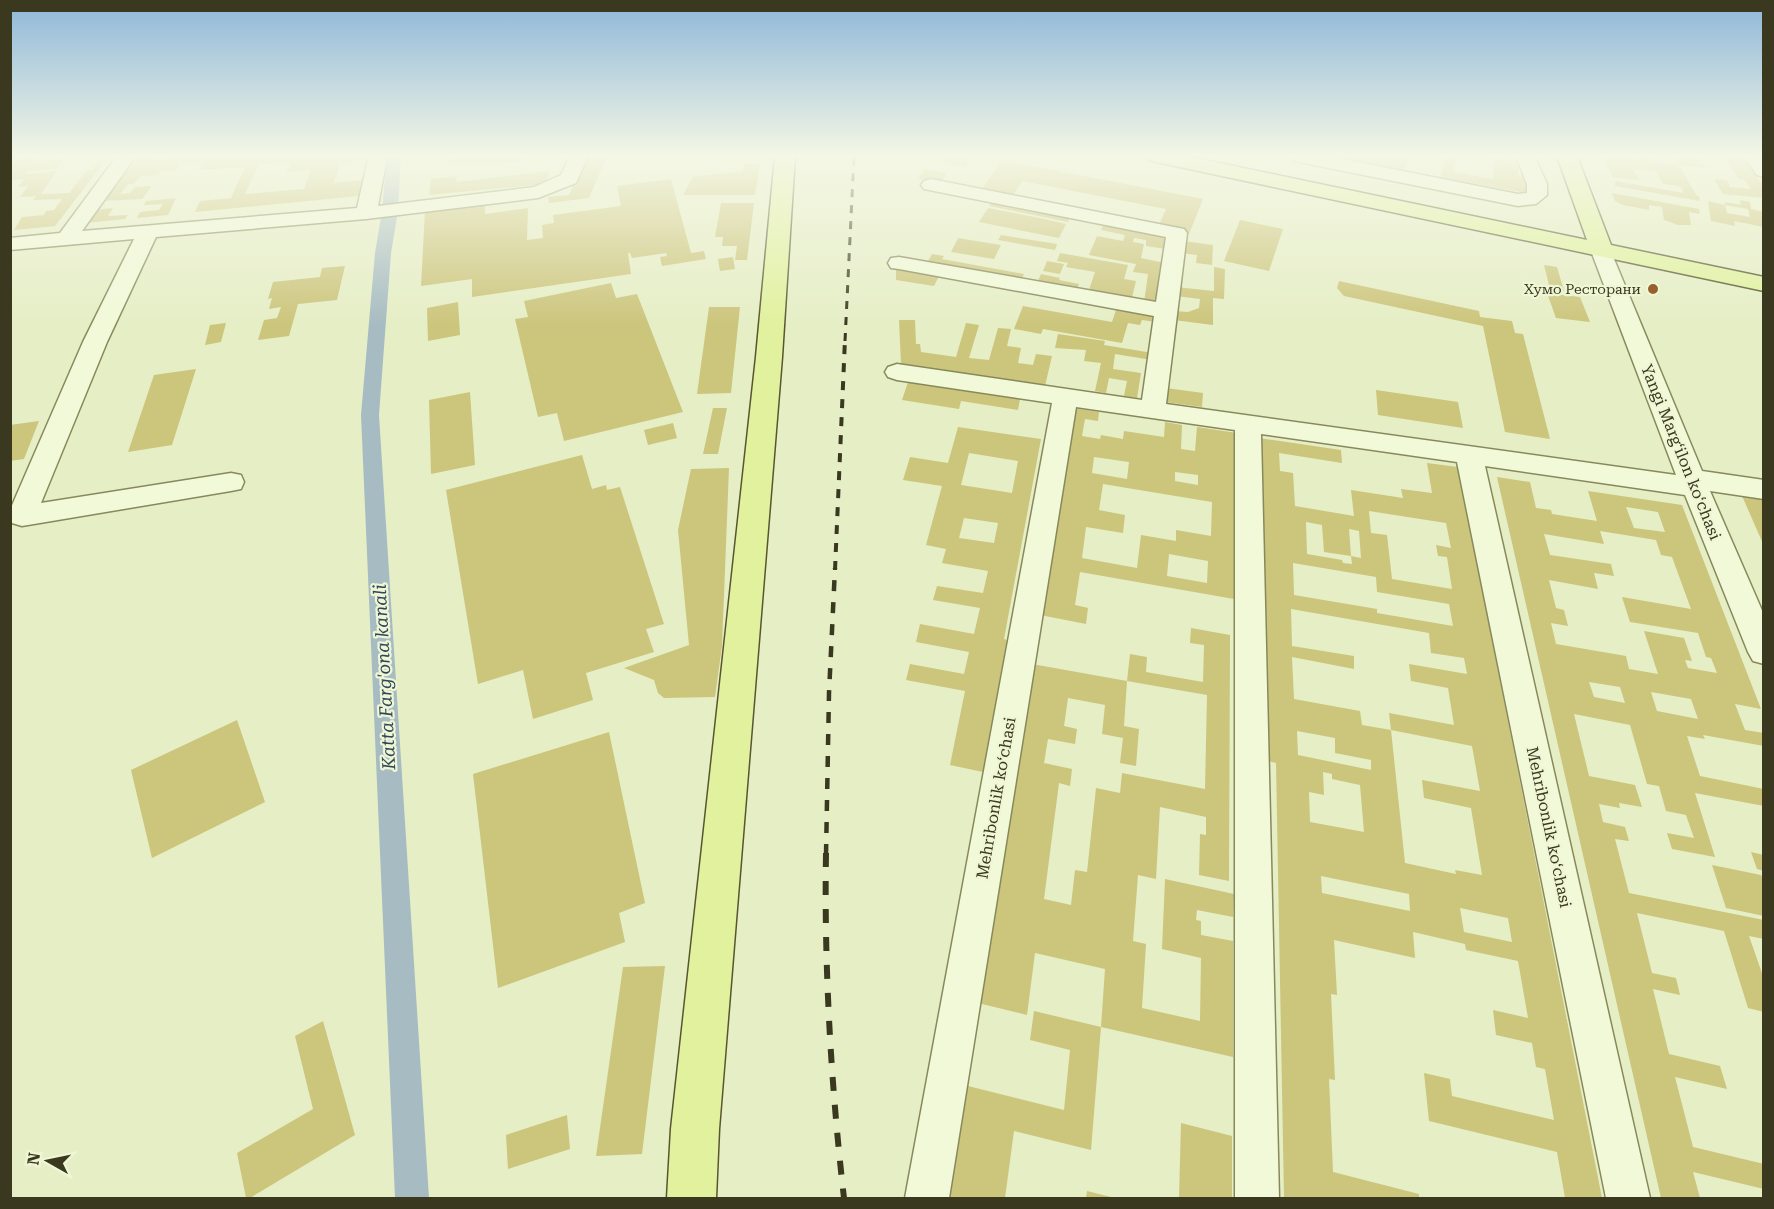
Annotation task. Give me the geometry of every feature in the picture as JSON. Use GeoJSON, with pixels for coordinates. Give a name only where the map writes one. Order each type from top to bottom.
{"type":"FeatureCollection","features":[{"type":"Feature","properties":{"kind":"main road"},"geometry":{"type":"LineString","coordinates":[[691,1198],[695,1129],[769,357],[781,212]]}},
{"type":"Feature","properties":{"kind":"main road"},"geometry":{"type":"LineString","coordinates":[[1443,212],[1599,243],[1764,267]]}},
{"type":"Feature","properties":{"kind":"main road"},"geometry":{"type":"LineString","coordinates":[[1459,212],[1599,243],[1764,284]]}},
{"type":"Feature","properties":{"kind":"main road","name":"Yangi Margʻilon koʻchasi"},"geometry":{"type":"LineString","coordinates":[[1589,212],[1599,243]]}},
{"type":"Feature","properties":{"kind":"street"},"geometry":{"type":"LineString","coordinates":[[67,238],[86,212]]}},
{"type":"Feature","properties":{"kind":"street"},"geometry":{"type":"LineString","coordinates":[[10,244],[371,212]]}},
{"type":"Feature","properties":{"kind":"street"},"geometry":{"type":"LineString","coordinates":[[1071,212],[1177,234],[1154,410]]}},
{"type":"Feature","properties":{"kind":"street"},"geometry":{"type":"LineString","coordinates":[[148,233],[95,342],[22,516],[231,482]]}},
{"type":"Feature","properties":{"kind":"street","name":"Yangi Margʻilon koʻchasi"},"geometry":{"type":"LineString","coordinates":[[1599,243],[1693,483],[1764,652]]}},
{"type":"Feature","properties":{"kind":"street"},"geometry":{"type":"LineString","coordinates":[[899,263],[1167,311]]}},
{"type":"Feature","properties":{"kind":"street"},"geometry":{"type":"LineString","coordinates":[[897,372],[1469,455],[1764,490]]}},
{"type":"Feature","properties":{"kind":"street","name":"Mehribonlik koʻchasi"},"geometry":{"type":"LineString","coordinates":[[927,1198],[1065,397]]}},
{"type":"Feature","properties":{"kind":"street"},"geometry":{"type":"LineString","coordinates":[[1248,424],[1257,1198]]}},
{"type":"Feature","properties":{"kind":"street","name":"Mehribonlik koʻchasi"},"geometry":{"type":"LineString","coordinates":[[1469,455],[1629,1198]]}},
{"type":"Feature","properties":{"kind":"building"},"geometry":{"type":"Polygon","coordinates":[[[45,212],[65,212],[55,226],[14,230],[22,217],[44,215],[45,212]]]}},
{"type":"Feature","properties":{"kind":"building"},"geometry":{"type":"Polygon","coordinates":[[[92,212],[110,212],[108,216],[128,215],[125,219],[85,223],[92,212]]]}},
{"type":"Feature","properties":{"kind":"building"},"geometry":{"type":"Polygon","coordinates":[[[140,212],[169,212],[168,215],[137,218],[140,212]]]}},
{"type":"Feature","properties":{"kind":"building"},"geometry":{"type":"Polygon","coordinates":[[[425,212],[528,212],[527,240],[543,238],[542,225],[554,223],[553,215],[572,212],[680,212],[691,253],[704,251],[706,259],[662,266],[660,257],[667,256],[666,253],[632,258],[628,253],[631,274],[472,297],[472,279],[421,286],[425,212]]]}},
{"type":"Feature","properties":{"kind":"building"},"geometry":{"type":"Polygon","coordinates":[[[719,212],[753,212],[747,260],[735,260],[737,246],[722,246],[723,237],[715,237],[719,212]]]}},
{"type":"Feature","properties":{"kind":"building"},"geometry":{"type":"Polygon","coordinates":[[[985,212],[1011,212],[1066,224],[1059,238],[979,222],[985,212]]]}},
{"type":"Feature","properties":{"kind":"building"},"geometry":{"type":"Polygon","coordinates":[[[1021,212],[1058,212],[1071,215],[1068,222],[1021,212]]]}},
{"type":"Feature","properties":{"kind":"building"},"geometry":{"type":"Polygon","coordinates":[[[1164,212],[1198,212],[1189,234],[1158,227],[1164,212]]]}},
{"type":"Feature","properties":{"kind":"building"},"geometry":{"type":"Polygon","coordinates":[[[1663,212],[1689,212],[1691,225],[1678,225],[1664,220],[1663,212]]]}},
{"type":"Feature","properties":{"kind":"building"},"geometry":{"type":"Polygon","coordinates":[[[1710,212],[1727,212],[1750,217],[1749,212],[1764,212],[1764,227],[1734,221],[1735,226],[1711,221],[1710,212]]]}},
{"type":"Feature","properties":{"kind":"building"},"geometry":{"type":"Polygon","coordinates":[[[1240,220],[1283,229],[1269,271],[1224,261],[1240,220]]]}},
{"type":"Feature","properties":{"kind":"building"},"geometry":{"type":"Polygon","coordinates":[[[1105,221],[1168,234],[1166,249],[1146,246],[1146,240],[1134,238],[1133,242],[1144,244],[1141,258],[1165,263],[1160,305],[1144,303],[1148,274],[1133,272],[1136,264],[1089,255],[1097,236],[1123,241],[1125,235],[1101,230],[1105,221]]]}},
{"type":"Feature","properties":{"kind":"building"},"geometry":{"type":"Polygon","coordinates":[[[1001,235],[1057,244],[1055,250],[998,240],[1001,235]]]}},
{"type":"Feature","properties":{"kind":"building"},"geometry":{"type":"Polygon","coordinates":[[[958,238],[1001,245],[994,259],[951,252],[958,238]]]}},
{"type":"Feature","properties":{"kind":"building"},"geometry":{"type":"Polygon","coordinates":[[[1183,241],[1213,245],[1212,265],[1196,263],[1197,255],[1181,253],[1183,241]]]}},
{"type":"Feature","properties":{"kind":"building"},"geometry":{"type":"Polygon","coordinates":[[[1060,253],[1128,265],[1124,279],[1136,281],[1131,301],[1088,293],[1095,272],[1066,267],[1068,263],[1057,261],[1060,253]]]}},
{"type":"Feature","properties":{"kind":"building"},"geometry":{"type":"Polygon","coordinates":[[[932,254],[944,256],[942,259],[1024,274],[1021,281],[927,263],[932,254]]]}},
{"type":"Feature","properties":{"kind":"building"},"geometry":{"type":"Polygon","coordinates":[[[733,257],[735,269],[720,271],[718,259],[733,257]]]}},
{"type":"Feature","properties":{"kind":"building"},"geometry":{"type":"Polygon","coordinates":[[[1047,261],[1064,264],[1060,274],[1043,271],[1047,261]]]}},
{"type":"Feature","properties":{"kind":"building"},"geometry":{"type":"Polygon","coordinates":[[[1544,265],[1557,267],[1564,291],[1550,289],[1544,265]]]}},
{"type":"Feature","properties":{"kind":"building"},"geometry":{"type":"Polygon","coordinates":[[[345,266],[337,300],[298,304],[289,336],[258,340],[264,320],[277,318],[281,307],[269,309],[272,298],[268,299],[273,282],[320,277],[322,268],[345,266]]]}},
{"type":"Feature","properties":{"kind":"building"},"geometry":{"type":"Polygon","coordinates":[[[896,266],[940,274],[934,286],[896,280],[896,266]]]}},
{"type":"Feature","properties":{"kind":"building"},"geometry":{"type":"Polygon","coordinates":[[[1214,267],[1225,269],[1224,299],[1213,298],[1213,325],[1174,320],[1175,311],[1188,312],[1199,308],[1200,299],[1176,296],[1176,287],[1214,291],[1214,267]]]}},
{"type":"Feature","properties":{"kind":"building"},"geometry":{"type":"Polygon","coordinates":[[[1041,274],[1079,284],[1077,290],[1037,283],[1041,274]]]}},
{"type":"Feature","properties":{"kind":"building"},"geometry":{"type":"Polygon","coordinates":[[[1339,281],[1479,311],[1480,317],[1512,321],[1515,333],[1523,334],[1550,439],[1505,432],[1483,326],[1344,296],[1337,288],[1339,281]]]}},
{"type":"Feature","properties":{"kind":"building"},"geometry":{"type":"Polygon","coordinates":[[[611,283],[616,298],[637,294],[683,412],[564,441],[557,413],[538,417],[515,319],[528,317],[524,301],[611,283]]]}},
{"type":"Feature","properties":{"kind":"building"},"geometry":{"type":"Polygon","coordinates":[[[1547,293],[1580,297],[1590,322],[1556,318],[1547,293]]]}},
{"type":"Feature","properties":{"kind":"building"},"geometry":{"type":"Polygon","coordinates":[[[458,302],[460,335],[428,341],[427,308],[458,302]]]}},
{"type":"Feature","properties":{"kind":"building"},"geometry":{"type":"Polygon","coordinates":[[[1023,306],[1112,322],[1117,307],[1158,314],[1156,322],[1142,320],[1140,325],[1128,323],[1122,343],[1043,329],[1041,334],[1014,329],[1023,306]]]}},
{"type":"Feature","properties":{"kind":"building"},"geometry":{"type":"Polygon","coordinates":[[[709,307],[740,307],[731,393],[697,394],[709,307]]]}},
{"type":"Feature","properties":{"kind":"building"},"geometry":{"type":"Polygon","coordinates":[[[899,320],[915,320],[916,344],[920,344],[921,352],[956,357],[966,323],[979,325],[969,358],[989,360],[998,328],[1011,329],[1007,346],[1021,348],[1018,363],[1033,365],[1036,354],[1052,356],[1045,386],[901,364],[899,320]]]}},
{"type":"Feature","properties":{"kind":"building"},"geometry":{"type":"Polygon","coordinates":[[[226,323],[221,342],[205,345],[210,325],[226,323]]]}},
{"type":"Feature","properties":{"kind":"building"},"geometry":{"type":"Polygon","coordinates":[[[1058,334],[1105,341],[1104,345],[1153,353],[1152,360],[1115,354],[1113,369],[1141,373],[1137,398],[1124,396],[1127,381],[1109,378],[1106,393],[1095,391],[1101,363],[1084,361],[1086,350],[1055,348],[1058,334]]]}},
{"type":"Feature","properties":{"kind":"building"},"geometry":{"type":"Polygon","coordinates":[[[196,369],[172,445],[128,452],[154,375],[196,369]]]}},
{"type":"Feature","properties":{"kind":"building"},"geometry":{"type":"Polygon","coordinates":[[[908,382],[1020,399],[1018,410],[961,401],[959,409],[902,400],[908,382]]]}},
{"type":"Feature","properties":{"kind":"building"},"geometry":{"type":"Polygon","coordinates":[[[1166,388],[1203,393],[1202,407],[1165,402],[1166,388]]]}},
{"type":"Feature","properties":{"kind":"building"},"geometry":{"type":"Polygon","coordinates":[[[1376,390],[1458,402],[1463,428],[1378,415],[1376,390]]]}},
{"type":"Feature","properties":{"kind":"building"},"geometry":{"type":"Polygon","coordinates":[[[470,392],[475,465],[431,474],[429,400],[470,392]]]}},
{"type":"Feature","properties":{"kind":"building"},"geometry":{"type":"Polygon","coordinates":[[[713,408],[727,408],[718,454],[703,454],[713,408]]]}},
{"type":"Feature","properties":{"kind":"building"},"geometry":{"type":"Polygon","coordinates":[[[1072,408],[1099,412],[1098,421],[1085,419],[1082,436],[1100,439],[1101,435],[1123,439],[1124,431],[1164,437],[1165,422],[1182,425],[1181,449],[1195,451],[1197,427],[1237,433],[1234,599],[1080,572],[1075,605],[1088,608],[1086,624],[1035,614],[1072,408]],[[1094,457],[1092,473],[1127,479],[1129,462],[1094,457]],[[1175,472],[1175,481],[1198,485],[1198,475],[1175,472]],[[1103,484],[1099,510],[1125,515],[1123,533],[1086,527],[1082,558],[1137,568],[1141,535],[1176,541],[1176,530],[1211,536],[1212,502],[1103,484]],[[1169,554],[1167,576],[1207,583],[1208,561],[1169,554]]]}},
{"type":"Feature","properties":{"kind":"building"},"geometry":{"type":"Polygon","coordinates":[[[39,421],[24,459],[10,461],[10,425],[39,421]]]}},
{"type":"Feature","properties":{"kind":"building"},"geometry":{"type":"Polygon","coordinates":[[[673,423],[677,438],[648,445],[644,430],[673,423]]]}},
{"type":"Feature","properties":{"kind":"building"},"geometry":{"type":"Polygon","coordinates":[[[958,427],[1041,439],[1004,639],[1007,640],[983,772],[950,765],[965,691],[906,680],[910,664],[964,674],[969,652],[916,642],[920,624],[974,634],[980,608],[933,600],[937,586],[983,593],[988,571],[942,563],[946,549],[926,545],[942,486],[903,480],[910,457],[948,463],[958,427]],[[969,453],[961,485],[1012,493],[1018,461],[969,453]],[[964,518],[959,538],[994,543],[998,523],[964,518]]]}},
{"type":"Feature","properties":{"kind":"building"},"geometry":{"type":"Polygon","coordinates":[[[1259,438],[1341,450],[1342,463],[1279,453],[1280,471],[1293,473],[1295,506],[1354,516],[1351,490],[1403,498],[1401,489],[1432,493],[1427,463],[1458,467],[1602,1198],[1565,1198],[1557,1152],[1429,1121],[1424,1073],[1450,1079],[1452,1096],[1554,1120],[1545,1069],[1536,1067],[1532,1043],[1496,1035],[1493,1010],[1528,1018],[1518,961],[1466,950],[1465,944],[1413,932],[1415,958],[1334,940],[1337,995],[1331,994],[1335,1080],[1329,1079],[1333,1172],[1419,1194],[1419,1198],[1284,1198],[1276,763],[1263,760],[1259,438]],[[1369,511],[1371,533],[1387,535],[1392,579],[1452,589],[1447,557],[1438,556],[1436,545],[1451,548],[1446,523],[1369,511]],[[1306,522],[1307,554],[1352,564],[1351,556],[1324,552],[1322,525],[1306,522]],[[1349,529],[1351,556],[1361,558],[1359,531],[1349,529]],[[1293,563],[1294,595],[1377,609],[1377,613],[1453,626],[1449,604],[1377,592],[1376,577],[1293,563]],[[1291,609],[1292,646],[1354,656],[1354,669],[1292,657],[1294,699],[1360,711],[1362,725],[1391,730],[1389,713],[1454,725],[1448,688],[1411,681],[1409,664],[1467,674],[1464,658],[1431,653],[1429,633],[1291,609]],[[1391,730],[1405,863],[1456,874],[1455,870],[1482,875],[1471,808],[1424,798],[1422,780],[1480,791],[1472,746],[1391,730]],[[1297,731],[1298,755],[1371,770],[1371,760],[1335,753],[1335,738],[1297,731]],[[1323,772],[1324,795],[1309,792],[1310,822],[1364,832],[1360,785],[1332,779],[1332,774],[1323,772]],[[1321,876],[1322,893],[1410,911],[1409,894],[1321,876]],[[1460,908],[1464,932],[1512,942],[1508,918],[1460,908]]]}},
{"type":"Feature","properties":{"kind":"building"},"geometry":{"type":"Polygon","coordinates":[[[582,455],[592,489],[606,485],[607,490],[620,487],[664,624],[646,629],[654,652],[586,673],[593,700],[533,719],[523,670],[478,684],[446,490],[582,455]]]}},
{"type":"Feature","properties":{"kind":"building"},"geometry":{"type":"Polygon","coordinates":[[[729,468],[722,646],[715,697],[664,698],[658,693],[654,680],[624,668],[689,645],[678,530],[691,469],[729,468]]]}},
{"type":"Feature","properties":{"kind":"building"},"geometry":{"type":"Polygon","coordinates":[[[1497,477],[1530,482],[1536,508],[1551,510],[1552,514],[1597,521],[1588,491],[1682,505],[1761,709],[1735,704],[1745,730],[1764,733],[1764,746],[1703,735],[1705,739],[1687,736],[1700,776],[1764,789],[1764,806],[1695,793],[1715,857],[1672,849],[1667,833],[1694,838],[1686,815],[1666,811],[1659,786],[1647,784],[1630,725],[1574,714],[1589,776],[1635,785],[1642,807],[1619,803],[1620,808],[1599,804],[1603,822],[1625,827],[1629,841],[1615,839],[1629,893],[1764,920],[1764,939],[1749,936],[1764,979],[1764,1012],[1748,1008],[1724,931],[1637,913],[1652,973],[1676,978],[1680,995],[1653,989],[1669,1054],[1720,1066],[1727,1089],[1675,1077],[1693,1147],[1764,1164],[1764,1189],[1693,1172],[1700,1198],[1661,1198],[1497,477]],[[1626,507],[1634,528],[1665,532],[1658,512],[1626,507]],[[1600,531],[1604,544],[1544,534],[1550,555],[1611,564],[1614,576],[1594,573],[1598,589],[1549,580],[1556,608],[1564,610],[1568,626],[1551,623],[1556,644],[1626,656],[1629,669],[1658,674],[1644,631],[1684,638],[1692,661],[1685,660],[1688,668],[1717,673],[1711,658],[1706,657],[1698,633],[1630,622],[1622,597],[1691,609],[1672,557],[1661,555],[1656,540],[1600,531]],[[1589,682],[1594,697],[1625,703],[1620,687],[1589,682]],[[1651,692],[1657,711],[1698,719],[1691,699],[1651,692]]]}},
{"type":"Feature","properties":{"kind":"building"},"geometry":{"type":"Polygon","coordinates":[[[1739,489],[1764,493],[1764,546],[1739,489]]]}},
{"type":"Feature","properties":{"kind":"building"},"geometry":{"type":"Polygon","coordinates":[[[1191,628],[1230,635],[1229,881],[1199,875],[1200,834],[1206,835],[1206,817],[1160,807],[1156,879],[1138,875],[1133,941],[1146,944],[1142,1008],[1200,1021],[1201,958],[1162,949],[1165,879],[1234,894],[1233,917],[1197,910],[1196,920],[1201,921],[1201,935],[1233,941],[1233,1057],[1101,1027],[1105,969],[1035,953],[1027,1015],[978,1003],[1032,664],[1127,681],[1130,654],[1147,657],[1146,672],[1203,682],[1204,645],[1190,643],[1191,628]],[[1127,681],[1124,726],[1139,729],[1136,766],[1120,763],[1123,738],[1102,734],[1105,705],[1068,698],[1064,726],[1077,729],[1075,744],[1048,739],[1044,763],[1072,769],[1070,786],[1059,783],[1044,899],[1071,905],[1075,870],[1087,872],[1096,788],[1120,793],[1122,773],[1205,789],[1207,695],[1127,681]]]}},
{"type":"Feature","properties":{"kind":"building"},"geometry":{"type":"Polygon","coordinates":[[[237,720],[265,802],[152,858],[131,770],[237,720]]]}},
{"type":"Feature","properties":{"kind":"building"},"geometry":{"type":"Polygon","coordinates":[[[609,732],[645,903],[619,913],[625,942],[498,988],[473,774],[609,732]]]}},
{"type":"Feature","properties":{"kind":"building"},"geometry":{"type":"Polygon","coordinates":[[[1751,852],[1764,855],[1764,871],[1757,869],[1751,852]]]}},
{"type":"Feature","properties":{"kind":"building"},"geometry":{"type":"Polygon","coordinates":[[[1712,865],[1761,875],[1764,881],[1764,916],[1726,908],[1712,865]]]}},
{"type":"Feature","properties":{"kind":"building"},"geometry":{"type":"Polygon","coordinates":[[[665,966],[642,1154],[596,1156],[623,967],[665,966]]]}},
{"type":"Feature","properties":{"kind":"building"},"geometry":{"type":"Polygon","coordinates":[[[1034,1011],[1101,1027],[1091,1150],[1014,1131],[1005,1198],[949,1198],[968,1086],[1064,1110],[1070,1050],[1030,1040],[1034,1011]]]}},
{"type":"Feature","properties":{"kind":"building"},"geometry":{"type":"Polygon","coordinates":[[[323,1021],[355,1135],[250,1198],[246,1198],[237,1153],[313,1109],[295,1036],[323,1021]]]}},
{"type":"Feature","properties":{"kind":"building"},"geometry":{"type":"Polygon","coordinates":[[[567,1115],[570,1149],[508,1169],[506,1135],[567,1115]]]}},
{"type":"Feature","properties":{"kind":"building"},"geometry":{"type":"Polygon","coordinates":[[[1181,1123],[1232,1136],[1232,1198],[1179,1198],[1181,1123]]]}},
{"type":"Feature","properties":{"kind":"building"},"geometry":{"type":"Polygon","coordinates":[[[1087,1191],[1115,1198],[1086,1198],[1087,1191]]]}},
{"type":"Feature","properties":{"kind":"waterway","name":"Katta Farg'ona kanali"},"geometry":{"type":"LineString","coordinates":[[390,212],[383,253],[370,415],[412,1198]]}},
{"type":"Feature","properties":{"kind":"railway"},"geometry":{"type":"LineString","coordinates":[[845,341],[851,212]]}},
{"type":"Feature","properties":{"kind":"railway"},"geometry":{"type":"LineString","coordinates":[[835,570],[845,339]]}},
{"type":"Feature","properties":{"kind":"railway"},"geometry":{"type":"LineString","coordinates":[[826,855],[829,693],[835,568]]}},
{"type":"Feature","properties":{"kind":"railway"},"geometry":{"type":"LineString","coordinates":[[826,855],[829,1026],[844,1198]]}},
{"type":"Feature","properties":{"kind":"place","name":"Хумо Ресторани"},"geometry":{"type":"Point","coordinates":[1653,289]}}]}
